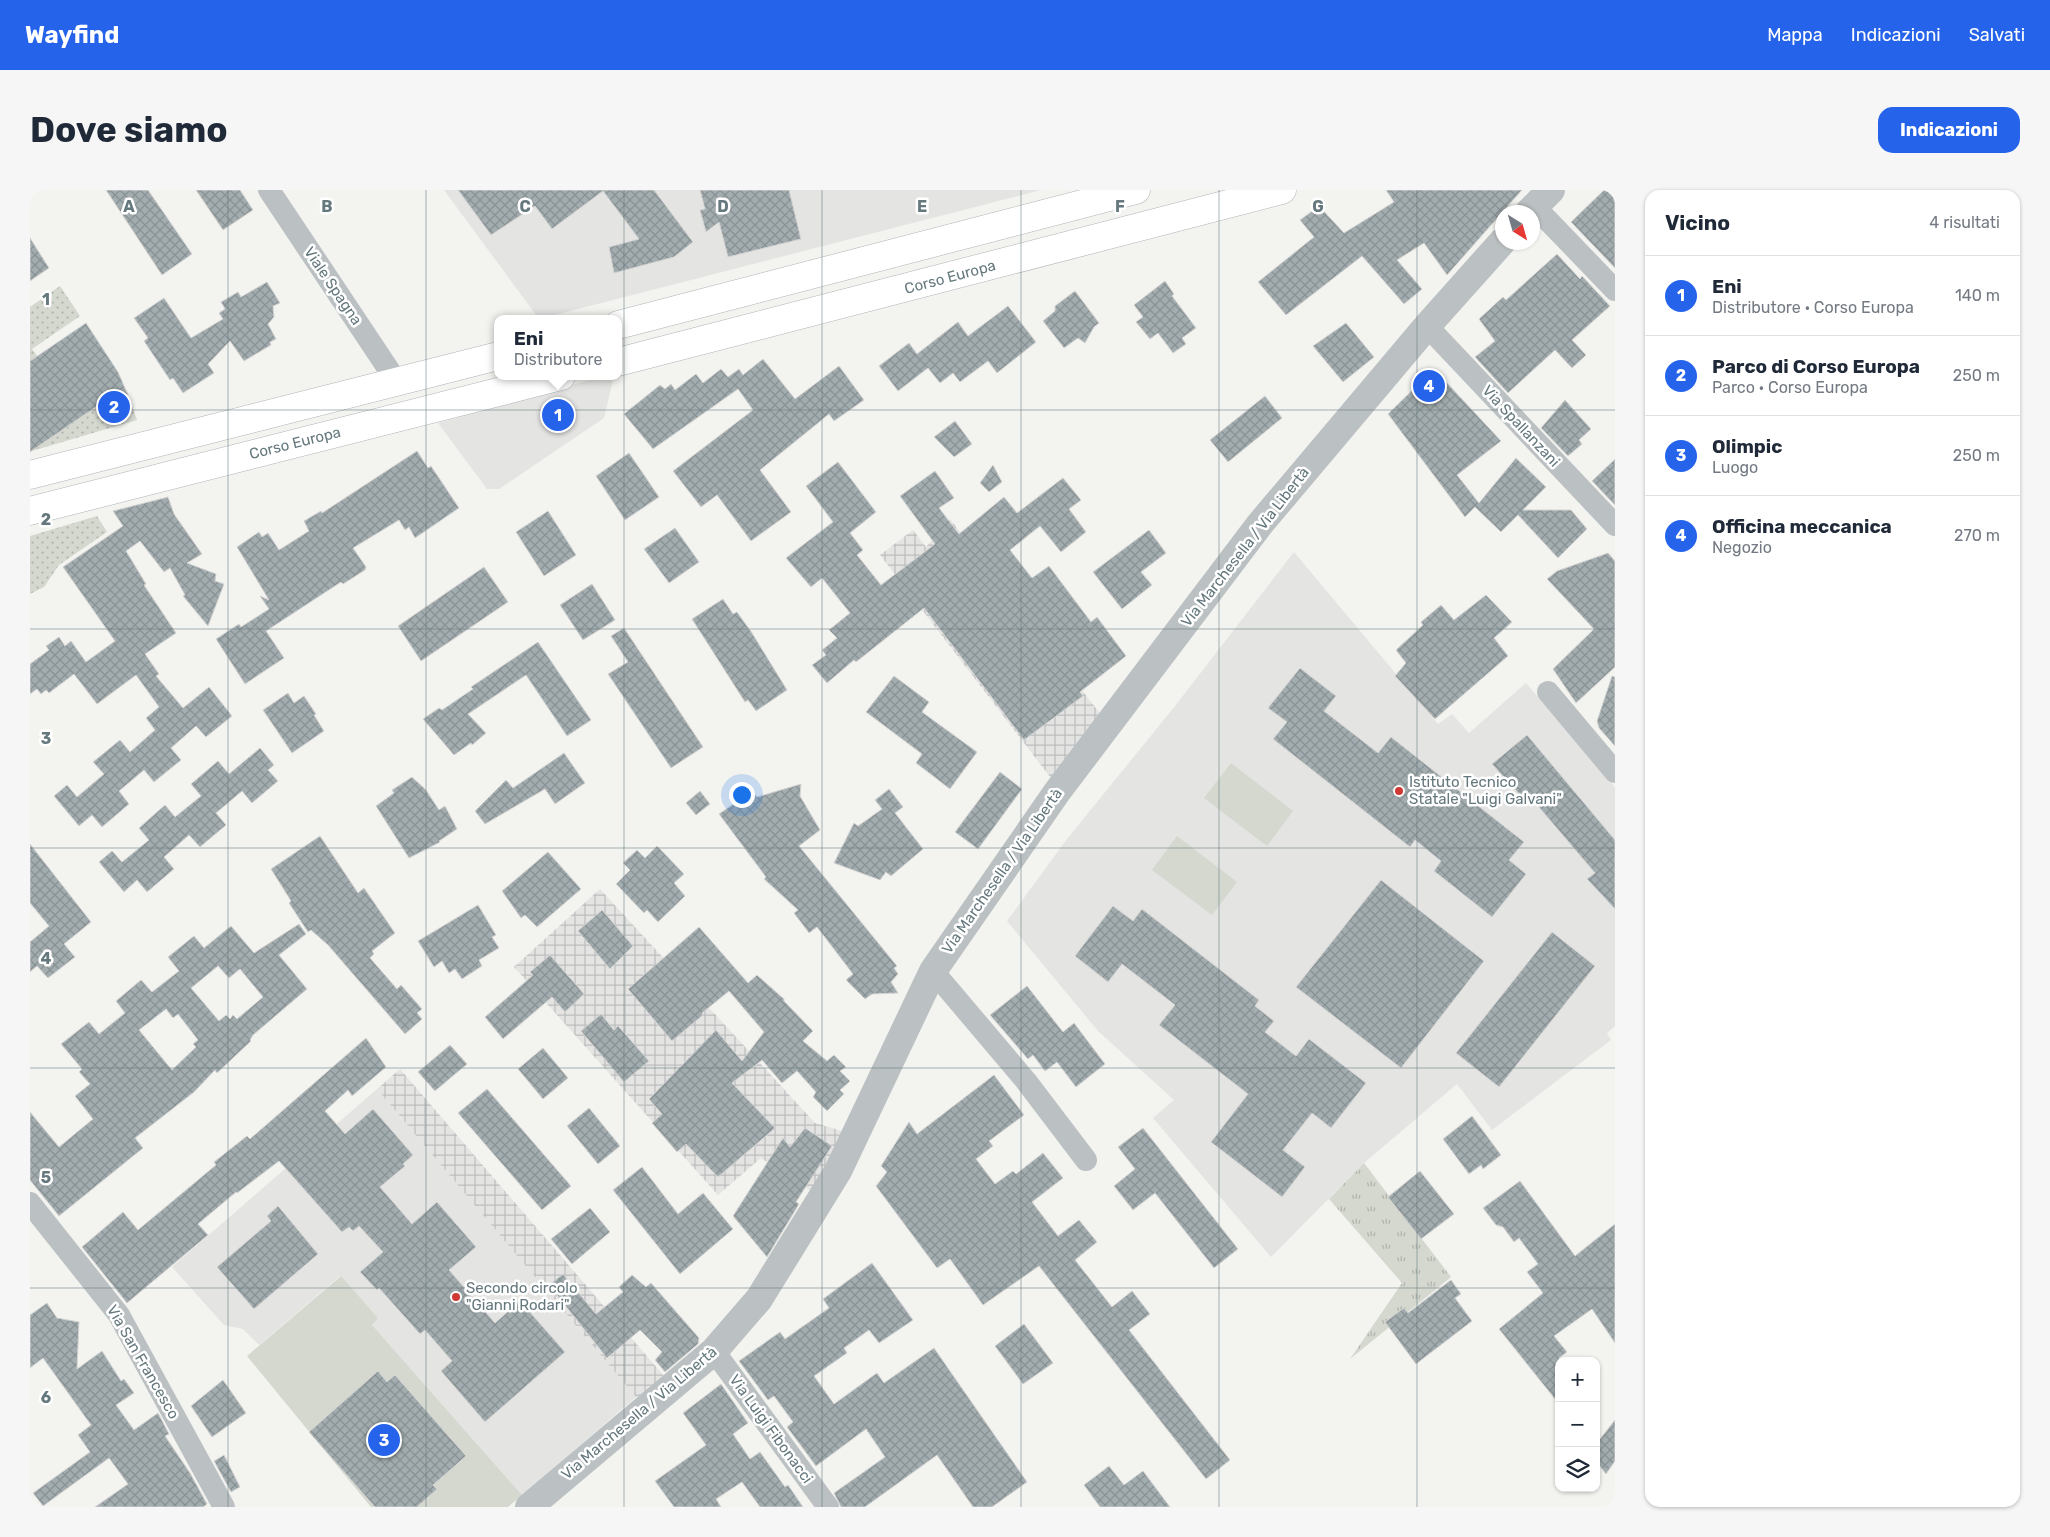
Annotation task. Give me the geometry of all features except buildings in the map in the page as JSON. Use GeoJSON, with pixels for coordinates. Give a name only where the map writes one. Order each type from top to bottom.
{"type":"FeatureCollection","features":[{"type":"Feature","properties":{"kind":"main road"},"geometry":{"type":"LineString","coordinates":[[622,324],[1136,190]]}},
{"type":"Feature","properties":{"kind":"main road","name":"Corso Europa"},"geometry":{"type":"LineString","coordinates":[[622,361],[1282,190]]}},
{"type":"Feature","properties":{"kind":"main road"},"geometry":{"type":"LineString","coordinates":[[30,475],[494,357]]}},
{"type":"Feature","properties":{"kind":"main road","name":"Corso Europa"},"geometry":{"type":"LineString","coordinates":[[30,511],[544,380]]}},
{"type":"Feature","properties":{"kind":"street","name":"Viale Spagna"},"geometry":{"type":"LineString","coordinates":[[269,190],[397,382]]}},
{"type":"Feature","properties":{"kind":"street"},"geometry":{"type":"LineString","coordinates":[[1538,203],[1615,290]]}},
{"type":"Feature","properties":{"kind":"street","name":"Via Marchesella / Via Libertà"},"geometry":{"type":"LineString","coordinates":[[529,1507],[714,1351],[759,1299],[838,1171],[933,971],[1057,792],[1260,524],[1427,326],[1495,250]]}},
{"type":"Feature","properties":{"kind":"street","name":"Via Spallanzani"},"geometry":{"type":"LineString","coordinates":[[1427,326],[1615,525]]}},
{"type":"Feature","properties":{"kind":"street"},"geometry":{"type":"LineString","coordinates":[[1548,692],[1615,772]]}},
{"type":"Feature","properties":{"kind":"street"},"geometry":{"type":"LineString","coordinates":[[933,971],[1026,1081],[1086,1160]]}},
{"type":"Feature","properties":{"kind":"street","name":"Via San Francesco"},"geometry":{"type":"LineString","coordinates":[[30,1203],[119,1315],[224,1507]]}},
{"type":"Feature","properties":{"kind":"street","name":"Via Luigi Fibonacci"},"geometry":{"type":"LineString","coordinates":[[714,1351],[828,1507]]}},
{"type":"Feature","properties":{"kind":"shaded area"},"geometry":{"type":"Polygon","coordinates":[[[444,190],[1041,190],[555,315],[536,315],[444,190]]]}},
{"type":"Feature","properties":{"kind":"shaded area"},"geometry":{"type":"Polygon","coordinates":[[[589,380],[613,380],[604,418],[499,489],[487,489],[438,423],[589,380]]]}},
{"type":"Feature","properties":{"kind":"shaded area"},"geometry":{"type":"Polygon","coordinates":[[[950,519],[1105,720],[1057,786],[880,555],[913,530],[926,547],[950,519]]]}},
{"type":"Feature","properties":{"kind":"shaded area"},"geometry":{"type":"Polygon","coordinates":[[[1294,552],[1438,724],[1452,714],[1469,733],[1526,683],[1615,787],[1615,1026],[1607,1033],[1611,1040],[1492,1130],[1457,1084],[1364,1163],[1271,1257],[1153,1118],[1174,1100],[1098,1031],[1007,921],[1067,839],[1175,706],[1294,552]]]}},
{"type":"Feature","properties":{"kind":"shaded area"},"geometry":{"type":"Polygon","coordinates":[[[600,889],[815,1123],[849,1133],[818,1196],[761,1158],[718,1195],[514,967],[600,889]]]}},
{"type":"Feature","properties":{"kind":"shaded area"},"geometry":{"type":"Polygon","coordinates":[[[400,1069],[670,1383],[645,1403],[636,1397],[377,1089],[400,1069]]]}},
{"type":"Feature","properties":{"kind":"shaded area","name":"Secondo circolo \"Gianni Rodari\""},"geometry":{"type":"Polygon","coordinates":[[[377,1089],[636,1397],[522,1495],[371,1324],[378,1318],[340,1276],[259,1345],[243,1329],[224,1325],[172,1267],[377,1089]]]}},
{"type":"Feature","properties":{"kind":"green space"},"geometry":{"type":"Polygon","coordinates":[[[60,286],[80,316],[32,349],[81,416],[106,399],[128,395],[137,420],[32,451],[69,425],[30,370],[30,307],[60,286]]]}},
{"type":"Feature","properties":{"kind":"green space"},"geometry":{"type":"Polygon","coordinates":[[[97,516],[107,532],[59,565],[44,587],[30,594],[30,536],[97,516]]]}},
{"type":"Feature","properties":{"kind":"green space"},"geometry":{"type":"Polygon","coordinates":[[[1231,763],[1293,811],[1267,846],[1204,798],[1231,763]]]}},
{"type":"Feature","properties":{"kind":"green space"},"geometry":{"type":"Polygon","coordinates":[[[1177,836],[1237,882],[1212,915],[1152,870],[1177,836]]]}},
{"type":"Feature","properties":{"kind":"green space"},"geometry":{"type":"Polygon","coordinates":[[[1364,1163],[1451,1277],[1350,1359],[1402,1283],[1329,1199],[1364,1163]]]}},
{"type":"Feature","properties":{"kind":"green space"},"geometry":{"type":"Polygon","coordinates":[[[341,1276],[378,1318],[372,1325],[522,1495],[508,1507],[371,1507],[247,1356],[341,1276]]]}},
{"type":"Feature","properties":{"kind":"place","name":"Officina meccanica"},"geometry":{"type":"Point","coordinates":[1429,386]}},
{"type":"Feature","properties":{"kind":"place","name":"Parco di Corso Europa"},"geometry":{"type":"Point","coordinates":[114,407]}},
{"type":"Feature","properties":{"kind":"place","name":"Eni"},"geometry":{"type":"Point","coordinates":[558,415]}},
{"type":"Feature","properties":{"kind":"place","name":"Istituto Tecnico Statale \"Luigi Galvani\""},"geometry":{"type":"Point","coordinates":[1399,791]}},
{"type":"Feature","properties":{"kind":"place","name":"Secondo circolo \"Gianni Rodari\""},"geometry":{"type":"Point","coordinates":[456,1297]}},
{"type":"Feature","properties":{"kind":"place","name":"Olimpic"},"geometry":{"type":"Point","coordinates":[384,1440]}}]}
